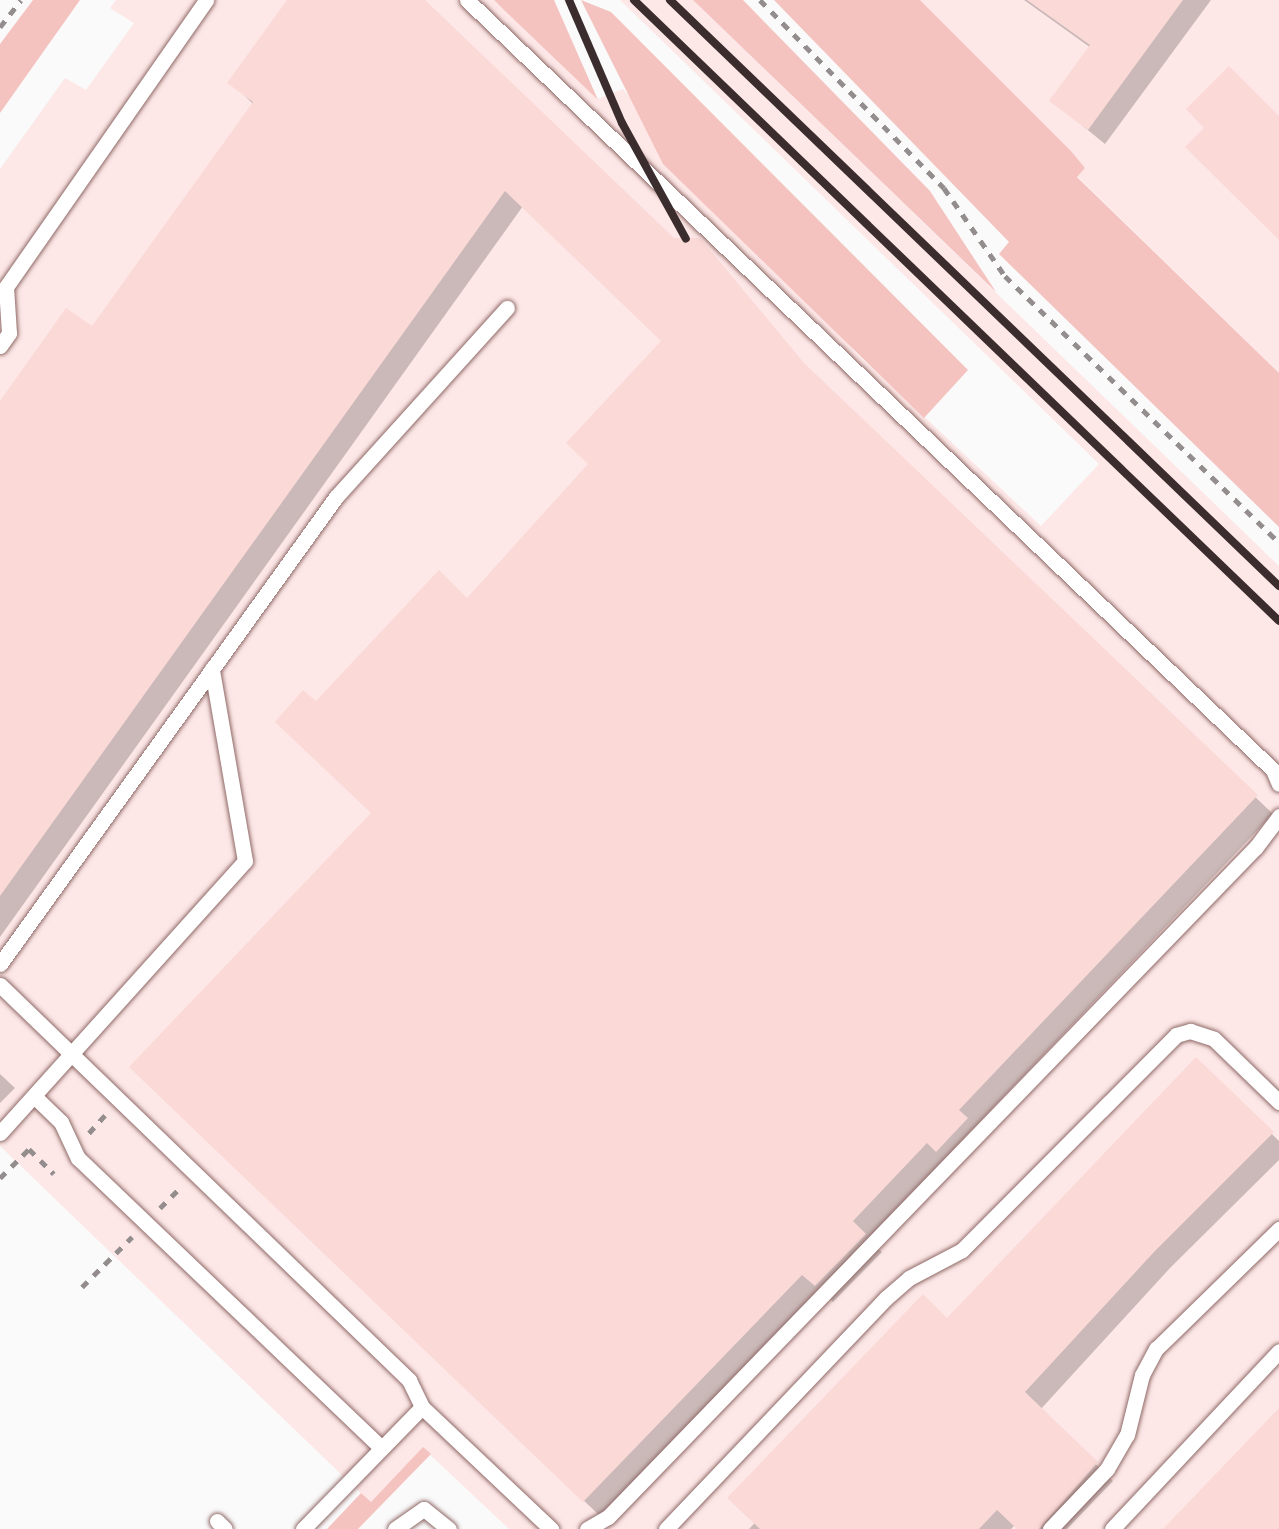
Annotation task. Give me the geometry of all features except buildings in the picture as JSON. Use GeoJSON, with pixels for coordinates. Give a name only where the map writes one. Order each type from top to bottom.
{"type":"FeatureCollection","features":[{"type":"Feature","properties":{"kind":"lane"},"geometry":{"type":"LineString","coordinates":[[0,346],[10,332],[6,287],[206,0]]}},
{"type":"Feature","properties":{"kind":"lane"},"geometry":{"type":"LineString","coordinates":[[467,0],[1273,770],[1279,784]]}},
{"type":"Feature","properties":{"kind":"lane"},"geometry":{"type":"LineString","coordinates":[[0,964],[336,497],[506,308]]}},
{"type":"Feature","properties":{"kind":"lane"},"geometry":{"type":"LineString","coordinates":[[0,1133],[244,861],[212,669]]}},
{"type":"Feature","properties":{"kind":"lane"},"geometry":{"type":"LineString","coordinates":[[587,1529],[608,1517],[1256,848],[1279,816]]}},
{"type":"Feature","properties":{"kind":"lane"},"geometry":{"type":"LineString","coordinates":[[0,984],[410,1380],[422,1407],[551,1529]]}},
{"type":"Feature","properties":{"kind":"lane"},"geometry":{"type":"LineString","coordinates":[[666,1529],[886,1298],[910,1278],[962,1250],[1176,1035],[1190,1030],[1214,1039],[1279,1102]]}},
{"type":"Feature","properties":{"kind":"lane"},"geometry":{"type":"LineString","coordinates":[[35,1097],[60,1122],[78,1158],[381,1448]]}},
{"type":"Feature","properties":{"kind":"lane"},"geometry":{"type":"LineString","coordinates":[[1050,1529],[1107,1469],[1128,1436],[1142,1375],[1156,1349],[1279,1229]]}},
{"type":"Feature","properties":{"kind":"lane"},"geometry":{"type":"LineString","coordinates":[[1112,1529],[1279,1351]]}},
{"type":"Feature","properties":{"kind":"lane"},"geometry":{"type":"LineString","coordinates":[[303,1529],[422,1407]]}},
{"type":"Feature","properties":{"kind":"lane"},"geometry":{"type":"LineString","coordinates":[[394,1529],[424,1509],[449,1529]]}},
{"type":"Feature","properties":{"kind":"path"},"geometry":{"type":"LineString","coordinates":[[0,27],[20,0]]}},
{"type":"Feature","properties":{"kind":"path"},"geometry":{"type":"LineString","coordinates":[[760,0],[944,188],[1005,276],[1279,542]]}},
{"type":"Feature","properties":{"kind":"path"},"geometry":{"type":"LineString","coordinates":[[0,1178],[29,1149],[54,1174]]}},
{"type":"Feature","properties":{"kind":"path"},"geometry":{"type":"LineString","coordinates":[[82,1287],[124,1244]]}},
{"type":"Feature","properties":{"kind":"shaded area"},"geometry":{"type":"Polygon","coordinates":[[[33,0],[80,0],[0,113],[0,44],[33,0]]]}},
{"type":"Feature","properties":{"kind":"shaded area"},"geometry":{"type":"Polygon","coordinates":[[[116,0],[494,0],[597,99],[623,89],[857,354],[1041,526],[1099,464],[620,0],[693,0],[1279,566],[1279,1529],[509,1529],[423,1448],[371,1503],[0,1146],[0,169],[65,78],[86,90],[134,23],[110,8],[116,0]]]}},
{"type":"Feature","properties":{"kind":"shaded area"},"geometry":{"type":"Polygon","coordinates":[[[494,0],[554,0],[598,100],[504,10],[494,0]]]}},
{"type":"Feature","properties":{"kind":"shaded area"},"geometry":{"type":"Polygon","coordinates":[[[581,0],[611,12],[968,370],[924,418],[663,164],[581,0]]]}},
{"type":"Feature","properties":{"kind":"shaded area"},"geometry":{"type":"Polygon","coordinates":[[[693,0],[743,0],[930,191],[996,292],[693,0]]]}},
{"type":"Feature","properties":{"kind":"shaded area"},"geometry":{"type":"Polygon","coordinates":[[[774,0],[920,0],[1071,151],[1085,168],[1077,177],[1279,373],[1279,527],[999,254],[1009,242],[774,0]]]}},
{"type":"Feature","properties":{"kind":"shaded area"},"geometry":{"type":"Polygon","coordinates":[[[920,0],[1279,0],[1279,373],[1077,176],[1085,168],[1071,151],[920,0]]]}},
{"type":"Feature","properties":{"kind":"shaded area"},"geometry":{"type":"Polygon","coordinates":[[[423,1447],[431,1454],[358,1529],[327,1529],[361,1493],[371,1502],[423,1447]]]}},
{"type":"Feature","properties":{"kind":"railway"},"geometry":{"type":"LineString","coordinates":[[569,0],[622,123],[686,239]]}},
{"type":"Feature","properties":{"kind":"railway"},"geometry":{"type":"LineString","coordinates":[[634,0],[1279,621]]}},
{"type":"Feature","properties":{"kind":"railway"},"geometry":{"type":"LineString","coordinates":[[670,0],[1279,586]]}}]}
